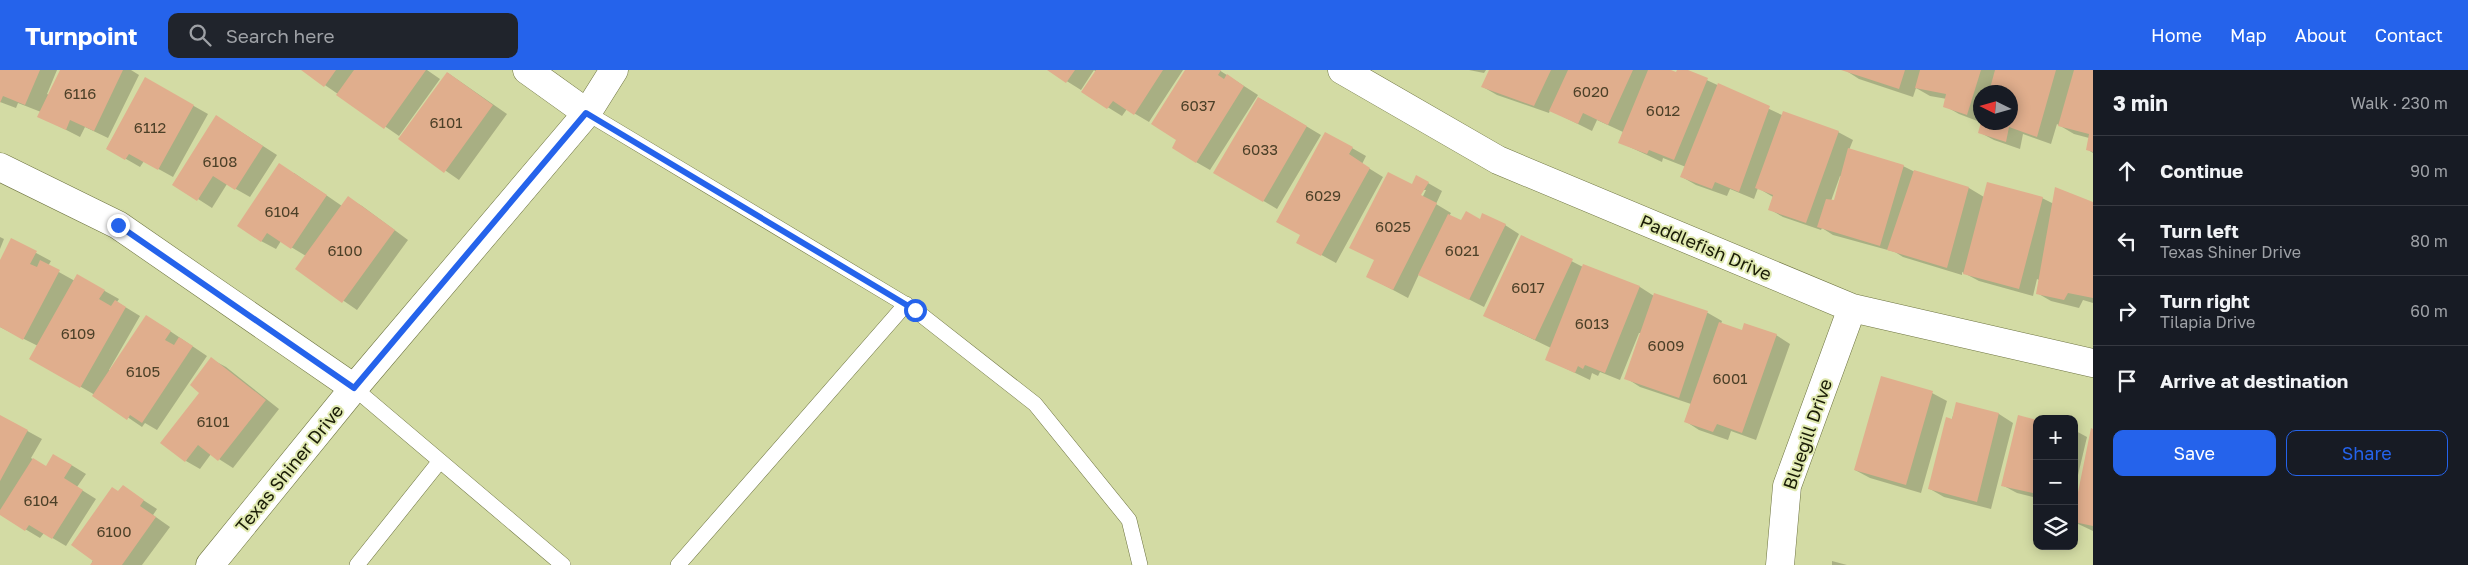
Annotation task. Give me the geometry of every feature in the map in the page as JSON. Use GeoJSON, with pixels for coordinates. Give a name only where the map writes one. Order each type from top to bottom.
{"type":"FeatureCollection","features":[{"type":"Feature","properties":{"kind":"street"},"geometry":{"type":"LineString","coordinates":[[527,70],[586,113]]}},
{"type":"Feature","properties":{"kind":"street","name":"Texas Shiner Drive"},"geometry":{"type":"LineString","coordinates":[[210,565],[354,388],[586,113],[614,70]]}},
{"type":"Feature","properties":{"kind":"street","name":"Paddlefish Drive"},"geometry":{"type":"LineString","coordinates":[[1342,70],[1498,160],[1852,308],[2093,363]]}},
{"type":"Feature","properties":{"kind":"street"},"geometry":{"type":"LineString","coordinates":[[0,167],[118,225],[354,388]]}},
{"type":"Feature","properties":{"kind":"street","name":"Bluegill Drive"},"geometry":{"type":"LineString","coordinates":[[1780,565],[1787,486],[1852,308]]}},
{"type":"Feature","properties":{"kind":"lane"},"geometry":{"type":"LineString","coordinates":[[586,113],[906,304],[1034,404],[1129,520],[1140,565]]}},
{"type":"Feature","properties":{"kind":"lane"},"geometry":{"type":"LineString","coordinates":[[678,565],[906,304]]}},
{"type":"Feature","properties":{"kind":"lane"},"geometry":{"type":"LineString","coordinates":[[354,388],[563,565]]}},
{"type":"Feature","properties":{"kind":"lane"},"geometry":{"type":"LineString","coordinates":[[357,565],[440,461]]}},
{"type":"Feature","properties":{"kind":"building"},"geometry":{"type":"Polygon","coordinates":[[[0,70],[40,70],[25,105],[3,96],[0,103],[0,70]]]}},
{"type":"Feature","properties":{"kind":"building"},"geometry":{"type":"Polygon","coordinates":[[[60,70],[123,70],[94,131],[70,120],[66,130],[37,117],[60,70]]]}},
{"type":"Feature","properties":{"kind":"building"},"geometry":{"type":"Polygon","coordinates":[[[301,70],[336,70],[324,87],[301,70]]]}},
{"type":"Feature","properties":{"kind":"building"},"geometry":{"type":"Polygon","coordinates":[[[354,70],[426,70],[384,129],[336,95],[354,70]]]}},
{"type":"Feature","properties":{"kind":"building"},"geometry":{"type":"Polygon","coordinates":[[[1047,70],[1075,70],[1066,83],[1047,70]]]}},
{"type":"Feature","properties":{"kind":"building"},"geometry":{"type":"Polygon","coordinates":[[[1096,70],[1163,70],[1134,115],[1113,101],[1107,109],[1081,92],[1096,70]]]}},
{"type":"Feature","properties":{"kind":"building"},"geometry":{"type":"Polygon","coordinates":[[[1185,70],[1221,70],[1218,75],[1224,79],[1227,74],[1244,86],[1196,163],[1172,148],[1176,140],[1151,124],[1185,70]]]}},
{"type":"Feature","properties":{"kind":"building"},"geometry":{"type":"Polygon","coordinates":[[[1489,70],[1551,70],[1534,106],[1481,87],[1489,70]]]}},
{"type":"Feature","properties":{"kind":"building"},"geometry":{"type":"Polygon","coordinates":[[[1568,70],[1633,70],[1608,125],[1583,113],[1578,124],[1549,111],[1568,70]]]}},
{"type":"Feature","properties":{"kind":"building"},"geometry":{"type":"Polygon","coordinates":[[[1648,70],[1671,70],[1676,72],[1677,70],[1688,70],[1708,78],[1674,160],[1649,150],[1647,154],[1618,143],[1648,70]]]}},
{"type":"Feature","properties":{"kind":"building"},"geometry":{"type":"Polygon","coordinates":[[[1841,70],[1905,70],[1899,89],[1841,70]]]}},
{"type":"Feature","properties":{"kind":"building"},"geometry":{"type":"Polygon","coordinates":[[[1920,70],[1981,70],[1976,85],[1973,85],[1973,96],[1967,115],[1943,107],[1946,94],[1915,88],[1920,70]]]}},
{"type":"Feature","properties":{"kind":"building"},"geometry":{"type":"Polygon","coordinates":[[[1995,70],[2056,70],[2037,137],[2017,130],[2018,85],[1991,85],[1995,70]]]}},
{"type":"Feature","properties":{"kind":"building"},"geometry":{"type":"Polygon","coordinates":[[[2074,70],[2093,70],[2093,152],[2086,150],[2089,134],[2058,126],[2074,70]]]}},
{"type":"Feature","properties":{"kind":"building"},"geometry":{"type":"Polygon","coordinates":[[[447,72],[493,105],[444,173],[398,139],[447,72]]]}},
{"type":"Feature","properties":{"kind":"building"},"geometry":{"type":"Polygon","coordinates":[[[145,77],[194,105],[158,170],[129,154],[125,160],[106,149],[145,77]]]}},
{"type":"Feature","properties":{"kind":"building"},"geometry":{"type":"Polygon","coordinates":[[[1718,83],[1770,106],[1739,192],[1715,182],[1712,189],[1680,177],[1718,83]]]}},
{"type":"Feature","properties":{"kind":"building"},"geometry":{"type":"Polygon","coordinates":[[[1258,97],[1307,126],[1263,202],[1213,173],[1258,97]]]}},
{"type":"Feature","properties":{"kind":"building"},"geometry":{"type":"Polygon","coordinates":[[[1783,111],[1839,131],[1806,223],[1768,210],[1773,195],[1755,188],[1783,111]]]}},
{"type":"Feature","properties":{"kind":"building"},"geometry":{"type":"Polygon","coordinates":[[[216,115],[263,146],[235,190],[213,176],[197,201],[172,185],[216,115]]]}},
{"type":"Feature","properties":{"kind":"building"},"geometry":{"type":"Polygon","coordinates":[[[1979,130],[2008,130],[2006,142],[1978,133],[1979,130]]]}},
{"type":"Feature","properties":{"kind":"building"},"geometry":{"type":"Polygon","coordinates":[[[1325,132],[1353,147],[1349,154],[1370,168],[1321,256],[1296,243],[1300,235],[1276,222],[1325,132]]]}},
{"type":"Feature","properties":{"kind":"building"},"geometry":{"type":"Polygon","coordinates":[[[1848,148],[1904,165],[1880,246],[1817,227],[1826,199],[1834,200],[1848,148]]]}},
{"type":"Feature","properties":{"kind":"building"},"geometry":{"type":"Polygon","coordinates":[[[279,163],[327,195],[291,249],[267,233],[261,242],[237,226],[279,163]]]}},
{"type":"Feature","properties":{"kind":"building"},"geometry":{"type":"Polygon","coordinates":[[[1914,170],[1969,187],[1947,268],[1887,250],[1914,170]]]}},
{"type":"Feature","properties":{"kind":"building"},"geometry":{"type":"Polygon","coordinates":[[[1388,172],[1412,184],[1416,175],[1429,182],[1421,195],[1437,203],[1393,290],[1366,277],[1374,260],[1349,248],[1388,172]]]}},
{"type":"Feature","properties":{"kind":"building"},"geometry":{"type":"Polygon","coordinates":[[[1987,182],[2043,197],[2019,289],[1963,274],[1987,182]]]}},
{"type":"Feature","properties":{"kind":"building"},"geometry":{"type":"Polygon","coordinates":[[[2055,187],[2093,202],[2093,298],[2068,293],[2064,300],[2036,294],[2055,187]]]}},
{"type":"Feature","properties":{"kind":"building"},"geometry":{"type":"Polygon","coordinates":[[[348,196],[395,230],[342,303],[295,269],[348,196]]]}},
{"type":"Feature","properties":{"kind":"building"},"geometry":{"type":"Polygon","coordinates":[[[1466,211],[1480,219],[1482,213],[1506,224],[1469,300],[1418,275],[1448,214],[1461,220],[1466,211]]]}},
{"type":"Feature","properties":{"kind":"building"},"geometry":{"type":"Polygon","coordinates":[[[1521,235],[1573,259],[1535,340],[1483,316],[1521,235]]]}},
{"type":"Feature","properties":{"kind":"building"},"geometry":{"type":"Polygon","coordinates":[[[11,238],[37,251],[30,264],[37,267],[40,260],[60,270],[23,340],[0,327],[0,260],[11,238]]]}},
{"type":"Feature","properties":{"kind":"building"},"geometry":{"type":"Polygon","coordinates":[[[1583,264],[1640,286],[1605,373],[1585,365],[1583,369],[1578,366],[1575,373],[1545,360],[1583,264]]]}},
{"type":"Feature","properties":{"kind":"building"},"geometry":{"type":"Polygon","coordinates":[[[77,274],[105,290],[99,299],[111,306],[115,300],[126,307],[80,388],[29,359],[77,274]]]}},
{"type":"Feature","properties":{"kind":"building"},"geometry":{"type":"Polygon","coordinates":[[[1654,293],[1708,311],[1679,398],[1624,379],[1654,293]]]}},
{"type":"Feature","properties":{"kind":"building"},"geometry":{"type":"Polygon","coordinates":[[[146,315],[171,331],[165,340],[174,345],[179,337],[193,346],[142,423],[130,415],[127,420],[92,396],[146,315]]]}},
{"type":"Feature","properties":{"kind":"building"},"geometry":{"type":"Polygon","coordinates":[[[1719,322],[1742,330],[1744,323],[1777,334],[1742,433],[1717,424],[1713,432],[1684,422],[1719,322]]]}},
{"type":"Feature","properties":{"kind":"building"},"geometry":{"type":"Polygon","coordinates":[[[211,357],[266,400],[218,461],[198,445],[185,462],[160,443],[199,393],[190,385],[211,357]]]}},
{"type":"Feature","properties":{"kind":"building"},"geometry":{"type":"Polygon","coordinates":[[[1881,376],[1933,391],[1906,485],[1854,470],[1881,376]]]}},
{"type":"Feature","properties":{"kind":"building"},"geometry":{"type":"Polygon","coordinates":[[[1956,402],[1999,413],[1977,502],[1928,489],[1946,417],[1952,419],[1956,402]]]}},
{"type":"Feature","properties":{"kind":"building"},"geometry":{"type":"Polygon","coordinates":[[[0,415],[28,430],[0,481],[0,415]]]}},
{"type":"Feature","properties":{"kind":"building"},"geometry":{"type":"Polygon","coordinates":[[[2018,415],[2033,419],[2033,493],[2001,486],[2018,415]]]}},
{"type":"Feature","properties":{"kind":"building"},"geometry":{"type":"Polygon","coordinates":[[[2091,428],[2093,429],[2093,526],[2078,523],[2078,492],[2091,428]]]}},
{"type":"Feature","properties":{"kind":"building"},"geometry":{"type":"Polygon","coordinates":[[[53,454],[72,465],[64,478],[83,490],[52,539],[29,525],[25,531],[0,515],[0,510],[33,458],[46,466],[53,454]]]}},
{"type":"Feature","properties":{"kind":"building"},"geometry":{"type":"Polygon","coordinates":[[[123,485],[144,500],[140,506],[156,517],[122,565],[90,565],[93,561],[71,545],[112,487],[118,491],[123,485]]]}},
{"type":"Feature","properties":{"kind":"route"},"geometry":{"type":"LineString","coordinates":[[118,225],[354,388],[586,113],[915,310]]}}]}
